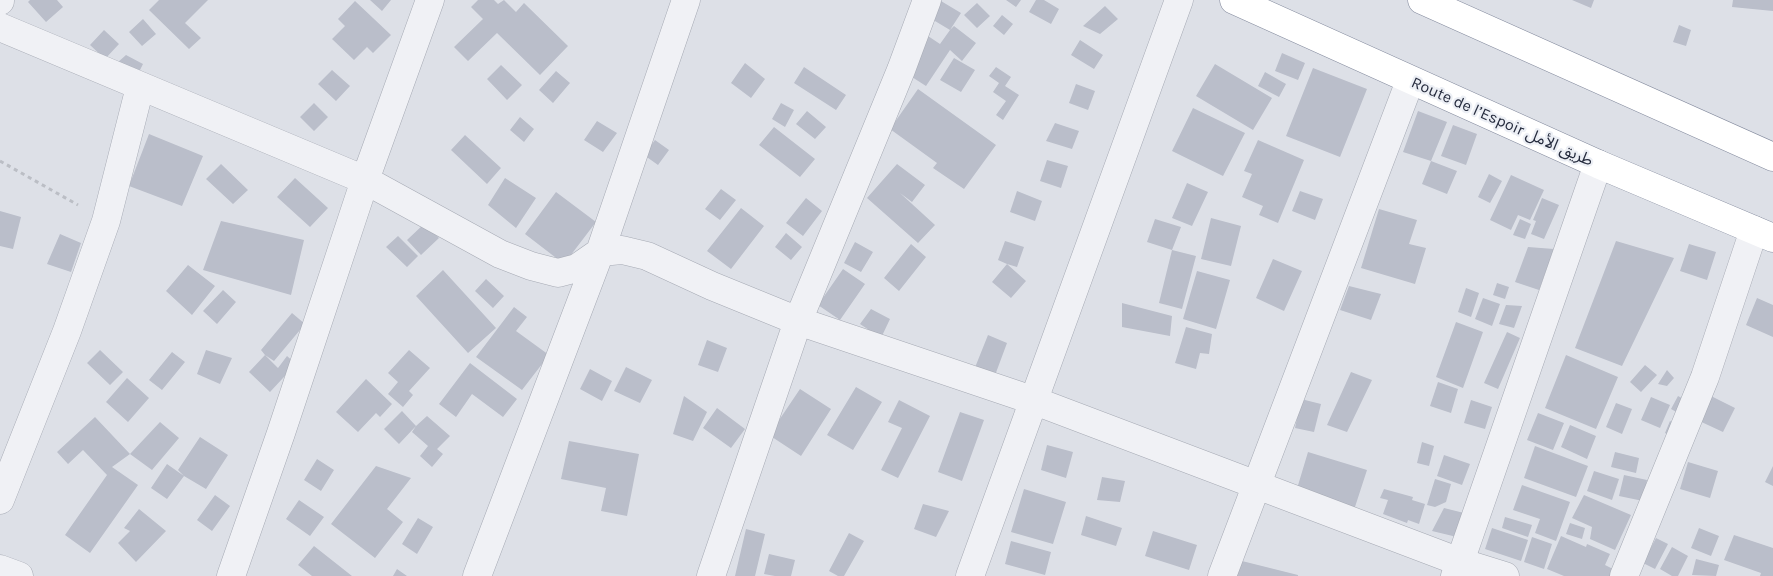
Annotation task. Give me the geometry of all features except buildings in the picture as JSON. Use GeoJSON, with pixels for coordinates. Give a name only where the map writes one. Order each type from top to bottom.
{"type":"FeatureCollection","features":[{"type":"Feature","properties":{"kind":"highway","name":"Route de l’Espoir طريق الأمل"},"geometry":{"type":"LineString","coordinates":[[1234,0],[1598,164],[1764,234]]}},
{"type":"Feature","properties":{"kind":"highway"},"geometry":{"type":"LineString","coordinates":[[1422,0],[1773,157]]}},
{"type":"Feature","properties":{"kind":"street"},"geometry":{"type":"LineString","coordinates":[[231,576],[281,433],[365,180],[430,0]]}},
{"type":"Feature","properties":{"kind":"street"},"geometry":{"type":"LineString","coordinates":[[477,576],[600,252],[686,0]]}},
{"type":"Feature","properties":{"kind":"street"},"geometry":{"type":"LineString","coordinates":[[711,576],[798,321],[901,70],[927,0]]}},
{"type":"Feature","properties":{"kind":"street"},"geometry":{"type":"LineString","coordinates":[[970,576],[1179,0]]}},
{"type":"Feature","properties":{"kind":"street"},"geometry":{"type":"LineString","coordinates":[[0,27],[365,180],[500,254],[531,266],[558,273],[577,268],[600,252],[622,250],[647,256],[712,286],[798,321],[1034,401],[1256,484],[1457,569],[1505,576]]}},
{"type":"Feature","properties":{"kind":"street"},"geometry":{"type":"LineString","coordinates":[[1222,576],[1410,80]]}},
{"type":"Feature","properties":{"kind":"street"},"geometry":{"type":"LineString","coordinates":[[0,500],[67,331],[106,221],[140,87]]}},
{"type":"Feature","properties":{"kind":"street"},"geometry":{"type":"LineString","coordinates":[[1457,569],[1598,164]]}},
{"type":"Feature","properties":{"kind":"street"},"geometry":{"type":"LineString","coordinates":[[1624,576],[1764,234]]}},
{"type":"Feature","properties":{"kind":"street"},"geometry":{"type":"LineString","coordinates":[[0,569],[18,576]]}},
{"type":"Feature","properties":{"kind":"path"},"geometry":{"type":"LineString","coordinates":[[0,161],[106,221]]}}]}
